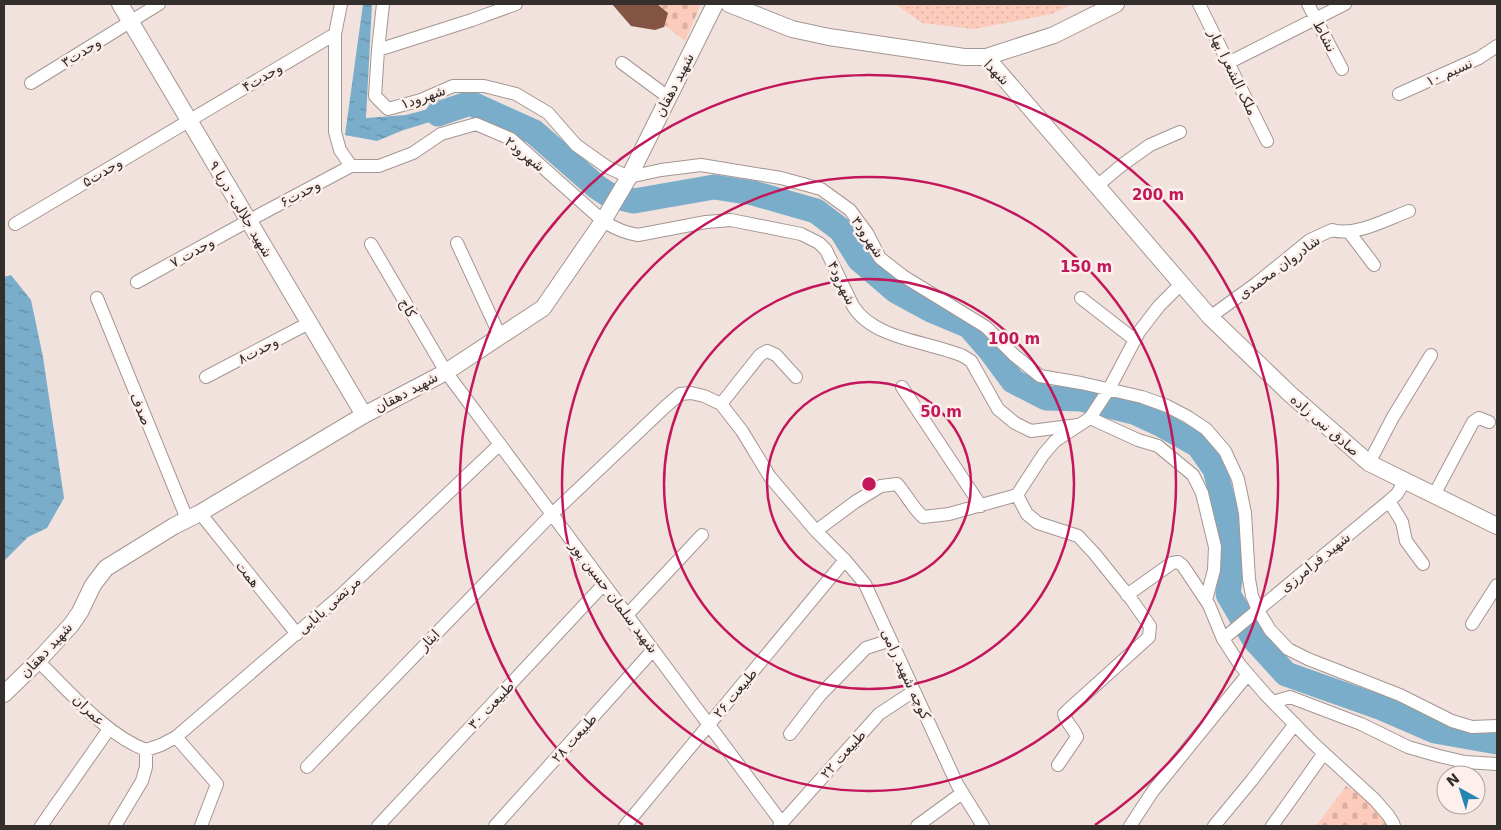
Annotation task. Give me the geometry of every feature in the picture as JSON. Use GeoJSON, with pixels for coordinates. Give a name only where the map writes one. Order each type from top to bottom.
{"type":"FeatureCollection","features":[{"type":"Feature","properties":{"kind":"street","name":"شهید جلالی- دریا ۹"},"geometry":{"type":"LineString","coordinates":[[120,4],[364,414]]}},
{"type":"Feature","properties":{"kind":"street","name":"وحدت۳"},"geometry":{"type":"LineString","coordinates":[[31,83],[159,4]]}},
{"type":"Feature","properties":{"kind":"street"},"geometry":{"type":"LineString","coordinates":[[341,4],[336,34],[335,132],[340,150],[351,166]]}},
{"type":"Feature","properties":{"kind":"street","name":"شهرود۱"},"geometry":{"type":"LineString","coordinates":[[384,4],[375,96],[388,109],[420,100],[453,86],[484,86],[516,94],[548,113],[576,145],[608,167],[629,177]]}},
{"type":"Feature","properties":{"kind":"street"},"geometry":{"type":"LineString","coordinates":[[378,50],[480,18],[516,4]]}},
{"type":"Feature","properties":{"kind":"street","name":"شهید دهقان"},"geometry":{"type":"LineString","coordinates":[[4,694],[72,625],[93,586],[106,568],[364,414],[446,372],[543,308],[603,221],[629,177],[715,4]]}},
{"type":"Feature","properties":{"kind":"street","name":"شهدا"},"geometry":{"type":"LineString","coordinates":[[729,4],[792,29],[820,35],[964,57],[986,57],[1182,283]]}},
{"type":"Feature","properties":{"kind":"street"},"geometry":{"type":"LineString","coordinates":[[986,57],[1054,35],[1116,4]]}},
{"type":"Feature","properties":{"kind":"street","name":"ملک الشعرا بهار"},"geometry":{"type":"LineString","coordinates":[[1199,4],[1267,141]]}},
{"type":"Feature","properties":{"kind":"street","name":"نشاط"},"geometry":{"type":"LineString","coordinates":[[1308,4],[1342,69]]}},
{"type":"Feature","properties":{"kind":"street"},"geometry":{"type":"LineString","coordinates":[[1228,63],[1345,4]]}},
{"type":"Feature","properties":{"kind":"street","name":"وحدت۴"},"geometry":{"type":"LineString","coordinates":[[189,120],[336,34]]}},
{"type":"Feature","properties":{"kind":"street","name":"نسیم ۱۰"},"geometry":{"type":"LineString","coordinates":[[1399,94],[1479,58],[1497,46]]}},
{"type":"Feature","properties":{"kind":"street"},"geometry":{"type":"LineString","coordinates":[[622,64],[668,97]]}},
{"type":"Feature","properties":{"kind":"street","name":"وحدت۵"},"geometry":{"type":"LineString","coordinates":[[15,224],[189,120]]}},
{"type":"Feature","properties":{"kind":"street","name":"شهرود۲"},"geometry":{"type":"LineString","coordinates":[[351,166],[378,166],[413,153],[441,134],[476,124],[511,139],[603,221]]}},
{"type":"Feature","properties":{"kind":"street"},"geometry":{"type":"LineString","coordinates":[[1097,186],[1122,165],[1150,146],[1180,132]]}},
{"type":"Feature","properties":{"kind":"street","name":"شهرود۳"},"geometry":{"type":"LineString","coordinates":[[629,177],[701,165],[781,178],[821,189],[850,210],[867,233],[880,258],[903,276],[986,327],[1014,355],[1040,376],[1081,382],[1142,396],[1188,417],[1206,429],[1224,451],[1238,479],[1245,513],[1249,579],[1252,596],[1270,630],[1288,649],[1400,694],[1452,721],[1472,727],[1497,726]]}},
{"type":"Feature","properties":{"kind":"street","name":"وحدت۶"},"geometry":{"type":"LineString","coordinates":[[248,221],[351,166]]}},
{"type":"Feature","properties":{"kind":"street","name":"شادروان محمدی"},"geometry":{"type":"LineString","coordinates":[[1210,317],[1257,283],[1310,240],[1332,230],[1354,232],[1409,211]]}},
{"type":"Feature","properties":{"kind":"street","name":"شهرود۴"},"geometry":{"type":"LineString","coordinates":[[603,221],[616,229],[638,235],[706,222],[731,220],[808,236],[820,243],[826,250],[853,306],[858,314],[868,323],[890,333],[963,356],[971,361],[998,409],[1022,427],[1032,431],[1078,425]]}},
{"type":"Feature","properties":{"kind":"street","name":"وحدت ۷"},"geometry":{"type":"LineString","coordinates":[[137,282],[248,221]]}},
{"type":"Feature","properties":{"kind":"street"},"geometry":{"type":"LineString","coordinates":[[1349,232],[1374,265]]}},
{"type":"Feature","properties":{"kind":"street"},"geometry":{"type":"LineString","coordinates":[[456,243],[500,336]]}},
{"type":"Feature","properties":{"kind":"street","name":"کاج"},"geometry":{"type":"LineString","coordinates":[[371,244],[446,372]]}},
{"type":"Feature","properties":{"kind":"street"},"geometry":{"type":"LineString","coordinates":[[816,531],[855,502],[881,486],[897,484],[907,495],[914,509],[923,517],[949,514],[1017,496],[1043,455],[1055,441],[1090,418],[1109,389],[1135,340],[1160,306],[1182,283]]}},
{"type":"Feature","properties":{"kind":"street","name":"صادق نبی زاده"},"geometry":{"type":"LineString","coordinates":[[1182,283],[1210,317],[1290,394],[1369,464],[1497,526]]}},
{"type":"Feature","properties":{"kind":"street","name":"صدف"},"geometry":{"type":"LineString","coordinates":[[97,298],[194,516]]}},
{"type":"Feature","properties":{"kind":"street"},"geometry":{"type":"LineString","coordinates":[[1082,298],[1135,340]]}},
{"type":"Feature","properties":{"kind":"street","name":"وحدت۸"},"geometry":{"type":"LineString","coordinates":[[206,377],[309,323]]}},
{"type":"Feature","properties":{"kind":"street"},"geometry":{"type":"LineString","coordinates":[[722,404],[760,355],[767,351],[776,355],[796,377]]}},
{"type":"Feature","properties":{"kind":"street"},"geometry":{"type":"LineString","coordinates":[[1369,464],[1393,417],[1431,355]]}},
{"type":"Feature","properties":{"kind":"street","name":"شهید سلمان حسین پور"},"geometry":{"type":"LineString","coordinates":[[446,372],[654,650],[781,824]]}},
{"type":"Feature","properties":{"kind":"street"},"geometry":{"type":"LineString","coordinates":[[902,387],[981,506]]}},
{"type":"Feature","properties":{"kind":"street","name":"ایثار"},"geometry":{"type":"LineString","coordinates":[[307,767],[552,514],[680,394],[691,393],[704,396],[722,404]]}},
{"type":"Feature","properties":{"kind":"street","name":"کوچه شهید رامی"},"geometry":{"type":"LineString","coordinates":[[722,404],[742,431],[770,477],[865,584],[962,793],[983,826]]}},
{"type":"Feature","properties":{"kind":"street"},"geometry":{"type":"LineString","coordinates":[[1090,418],[1138,440],[1158,446],[1192,475],[1202,493],[1215,547],[1214,570],[1206,600]]}},
{"type":"Feature","properties":{"kind":"street"},"geometry":{"type":"LineString","coordinates":[[1434,495],[1473,422],[1479,418],[1489,422]]}},
{"type":"Feature","properties":{"kind":"street","name":"مرتضی بابایی"},"geometry":{"type":"LineString","coordinates":[[146,750],[176,737],[297,634],[500,444]]}},
{"type":"Feature","properties":{"kind":"street","name":"شهید فرامرزی"},"geometry":{"type":"LineString","coordinates":[[1223,639],[1389,501],[1397,494],[1404,482]]}},
{"type":"Feature","properties":{"kind":"street"},"geometry":{"type":"LineString","coordinates":[[1017,496],[1027,514],[1038,523],[1078,536],[1128,595],[1150,626],[1149,637],[1064,714],[1066,721],[1075,730],[1077,737],[1058,765]]}},
{"type":"Feature","properties":{"kind":"street"},"geometry":{"type":"LineString","coordinates":[[1389,501],[1402,522],[1406,542],[1423,564]]}},
{"type":"Feature","properties":{"kind":"street","name":"همت"},"geometry":{"type":"LineString","coordinates":[[194,516],[297,634]]}},
{"type":"Feature","properties":{"kind":"street"},"geometry":{"type":"LineString","coordinates":[[627,615],[702,535]]}},
{"type":"Feature","properties":{"kind":"street","name":"طبیعت ۲۶"},"geometry":{"type":"LineString","coordinates":[[626,826],[845,560]]}},
{"type":"Feature","properties":{"kind":"street"},"geometry":{"type":"LineString","coordinates":[[1128,595],[1172,564],[1178,562],[1183,566],[1206,600],[1223,639],[1248,674],[1324,753],[1375,800],[1394,823],[1394,826]]}},
{"type":"Feature","properties":{"kind":"street","name":"طبیعت ۳۰"},"geometry":{"type":"LineString","coordinates":[[378,826],[604,584]]}},
{"type":"Feature","properties":{"kind":"street"},"geometry":{"type":"LineString","coordinates":[[1472,624],[1497,585]]}},
{"type":"Feature","properties":{"kind":"street"},"geometry":{"type":"LineString","coordinates":[[790,734],[820,695],[866,648],[891,640]]}},
{"type":"Feature","properties":{"kind":"street","name":"طبیعت ۲۸"},"geometry":{"type":"LineString","coordinates":[[495,826],[654,650]]}},
{"type":"Feature","properties":{"kind":"street","name":"عمران"},"geometry":{"type":"LineString","coordinates":[[38,661],[109,729],[124,740],[146,750]]}},
{"type":"Feature","properties":{"kind":"street"},"geometry":{"type":"LineString","coordinates":[[1130,826],[1154,791],[1248,674]]}},
{"type":"Feature","properties":{"kind":"street","name":"طبیعت ۲۲"},"geometry":{"type":"LineString","coordinates":[[781,824],[879,714],[914,691]]}},
{"type":"Feature","properties":{"kind":"street"},"geometry":{"type":"LineString","coordinates":[[1273,702],[1290,697],[1361,724],[1408,746],[1465,762],[1497,764]]}},
{"type":"Feature","properties":{"kind":"street"},"geometry":{"type":"LineString","coordinates":[[1214,826],[1295,724]]}},
{"type":"Feature","properties":{"kind":"street"},"geometry":{"type":"LineString","coordinates":[[41,826],[109,729]]}},
{"type":"Feature","properties":{"kind":"street"},"geometry":{"type":"LineString","coordinates":[[176,737],[217,784],[201,826]]}},
{"type":"Feature","properties":{"kind":"street"},"geometry":{"type":"LineString","coordinates":[[115,826],[142,781],[146,767],[146,750]]}},
{"type":"Feature","properties":{"kind":"street"},"geometry":{"type":"LineString","coordinates":[[1272,826],[1324,753]]}},
{"type":"Feature","properties":{"kind":"street"},"geometry":{"type":"LineString","coordinates":[[917,826],[962,793]]}},
{"type":"Feature","properties":{"kind":"green space"},"geometry":{"type":"Polygon","coordinates":[[[612,4],[701,4],[685,41],[666,26],[655,30],[631,26],[612,4]]]}},
{"type":"Feature","properties":{"kind":"green space"},"geometry":{"type":"Polygon","coordinates":[[[895,4],[1073,4],[1052,14],[974,29],[922,23],[895,4]]]}},
{"type":"Feature","properties":{"kind":"green space"},"geometry":{"type":"Polygon","coordinates":[[[1346,786],[1371,802],[1381,813],[1387,826],[1316,826],[1346,786]]]}},
{"type":"Feature","properties":{"kind":"water"},"geometry":{"type":"Polygon","coordinates":[[[363,4],[372,4],[366,118],[406,115],[473,97],[468,110],[401,131],[377,141],[345,135],[363,4]]]}},
{"type":"Feature","properties":{"kind":"water"},"geometry":{"type":"Polygon","coordinates":[[[11,275],[31,300],[43,357],[64,498],[47,528],[28,537],[4,561],[4,277],[11,275]]]}},
{"type":"Feature","properties":{"kind":"building"},"geometry":{"type":"Polygon","coordinates":[[[612,4],[657,4],[668,13],[664,27],[655,30],[631,26],[612,4]]]}},
{"type":"Feature","properties":{"kind":"waterway"},"geometry":{"type":"LineString","coordinates":[[438,114],[470,103],[534,132],[597,187],[609,195],[634,201],[714,187],[753,193],[816,211],[841,230],[859,259],[896,291],[931,310],[969,326],[1013,381],[1046,398],[1081,399],[1134,412],[1198,445],[1215,469],[1225,509],[1233,558],[1228,594],[1254,639],[1286,674],[1382,708],[1435,731],[1497,742]]}}]}
